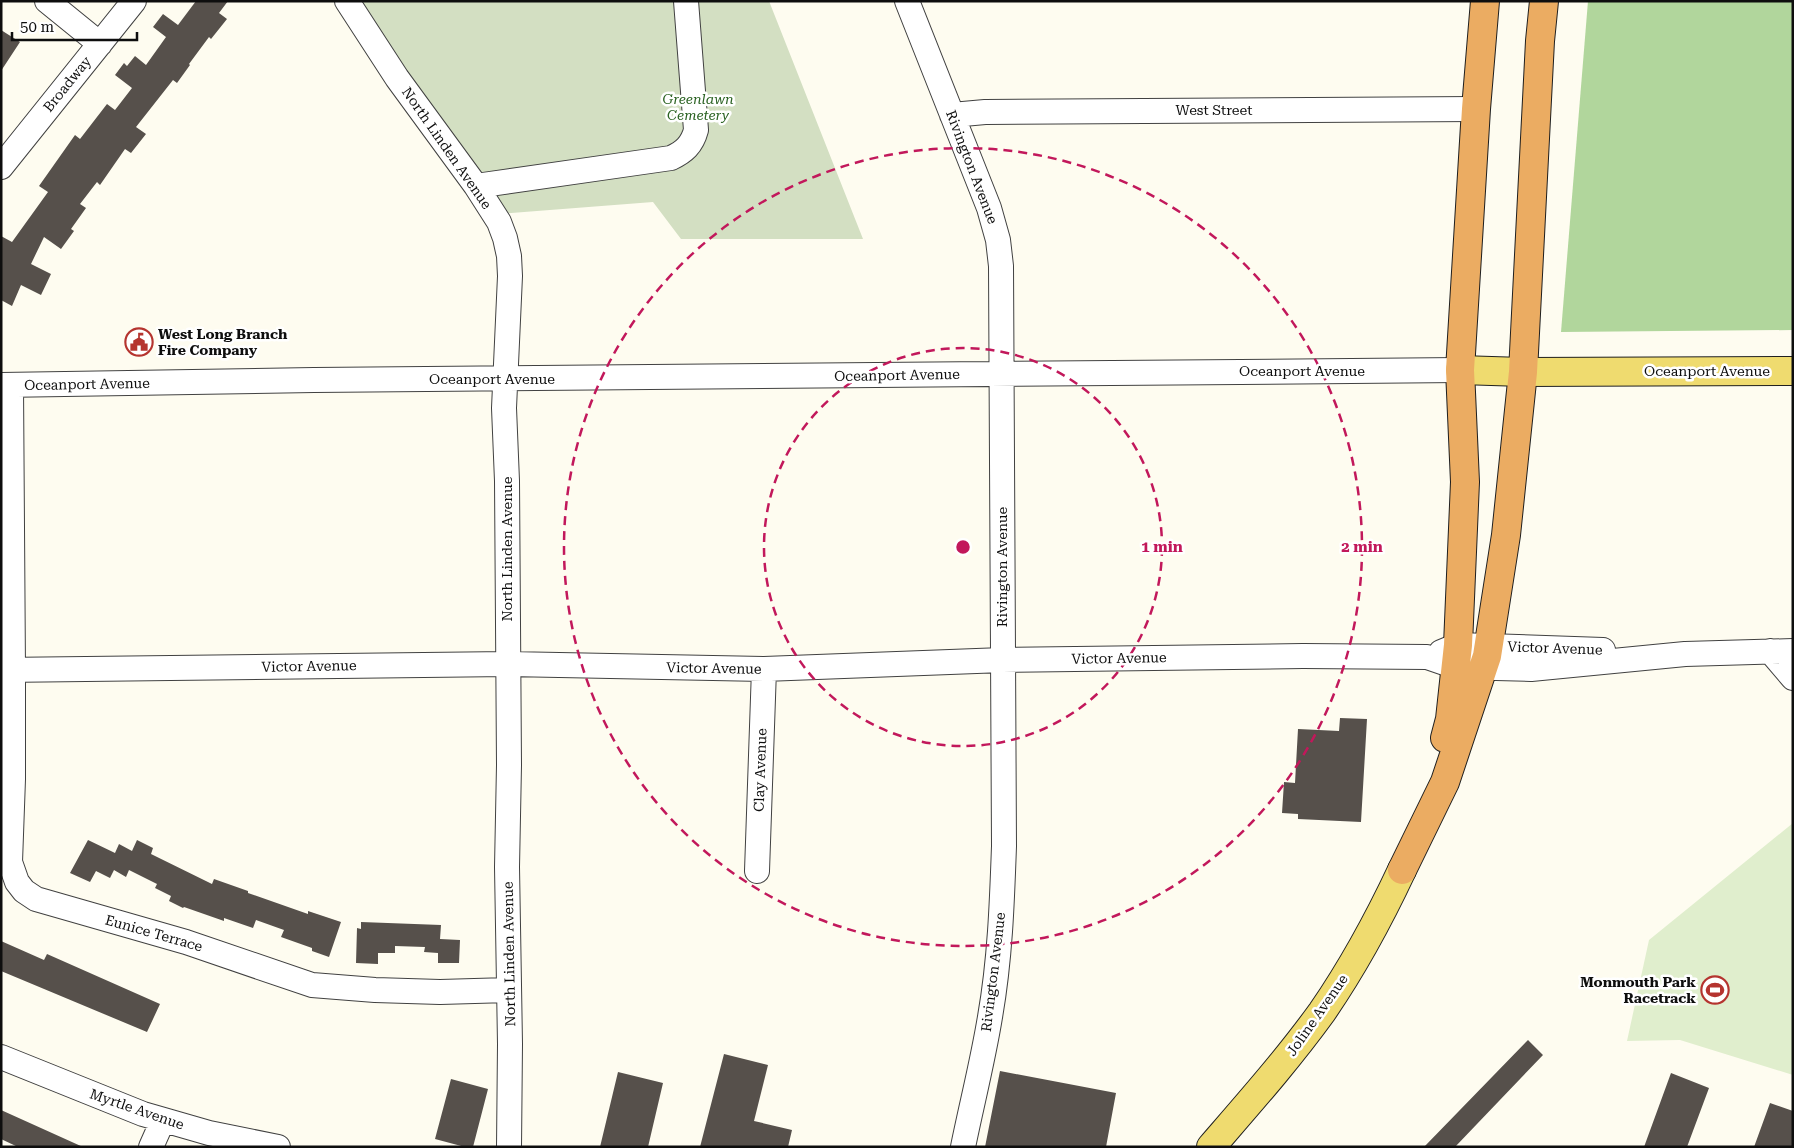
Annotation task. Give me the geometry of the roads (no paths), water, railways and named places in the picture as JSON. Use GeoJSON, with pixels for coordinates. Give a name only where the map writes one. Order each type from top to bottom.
{"type":"FeatureCollection","features":[{"type":"Feature","properties":{"kind":"highway"},"geometry":{"type":"LineString","coordinates":[[1402,870],[1431,791],[1450,720],[1457,656],[1464,482],[1460,370],[1476,109],[1485,1]]}},
{"type":"Feature","properties":{"kind":"highway"},"geometry":{"type":"LineString","coordinates":[[1402,870],[1445,782],[1486,657],[1506,535],[1523,372],[1540,41],[1544,1]]}},
{"type":"Feature","properties":{"kind":"main road","name":"Oceanport Avenue"},"geometry":{"type":"LineString","coordinates":[[1460,370],[1523,372],[1793,371]]}},
{"type":"Feature","properties":{"kind":"main road","name":"Joline Avenue"},"geometry":{"type":"LineString","coordinates":[[1211,1147],[1286,1059],[1322,1012],[1357,957],[1383,910],[1402,870]]}},
{"type":"Feature","properties":{"kind":"street"},"geometry":{"type":"LineString","coordinates":[[47,1],[100,44]]}},
{"type":"Feature","properties":{"kind":"street","name":"Broadway"},"geometry":{"type":"LineString","coordinates":[[1,167],[134,1]]}},
{"type":"Feature","properties":{"kind":"street","name":"North Linden Avenue"},"geometry":{"type":"LineString","coordinates":[[346,1],[397,78],[476,186],[499,222],[509,256],[510,276],[504,408],[507,481],[509,1147]]}},
{"type":"Feature","properties":{"kind":"street"},"geometry":{"type":"LineString","coordinates":[[476,186],[671,158],[681,154],[689,146],[696,130],[686,1]]}},
{"type":"Feature","properties":{"kind":"street","name":"Rivington Avenue"},"geometry":{"type":"LineString","coordinates":[[907,1],[989,208],[998,240],[1001,266],[1004,846],[997,960],[990,1016],[963,1147]]}},
{"type":"Feature","properties":{"kind":"street","name":"West Street"},"geometry":{"type":"LineString","coordinates":[[952,115],[985,112],[1476,109]]}},
{"type":"Feature","properties":{"kind":"street","name":"Oceanport Avenue"},"geometry":{"type":"LineString","coordinates":[[6,385],[304,380],[1460,370]]}},
{"type":"Feature","properties":{"kind":"street","name":"Eunice Terrace"},"geometry":{"type":"LineString","coordinates":[[6,385],[7,670],[13,779],[10,862],[17,882],[24,891],[36,899],[186,942],[312,985],[440,992],[509,990]]}},
{"type":"Feature","properties":{"kind":"street"},"geometry":{"type":"LineString","coordinates":[[1771,651],[1793,678]]}},
{"type":"Feature","properties":{"kind":"street","name":"Victor Avenue"},"geometry":{"type":"LineString","coordinates":[[7,670],[508,664],[764,669],[1003,660],[1303,656],[1486,657],[1531,669],[1685,654],[1771,651]]}},
{"type":"Feature","properties":{"kind":"street","name":"Clay Avenue"},"geometry":{"type":"LineString","coordinates":[[757,871],[764,669]]}},
{"type":"Feature","properties":{"kind":"street","name":"Myrtle Avenue"},"geometry":{"type":"LineString","coordinates":[[1,1057],[97,1097],[163,1120],[209,1133],[278,1147]]}},
{"type":"Feature","properties":{"kind":"street"},"geometry":{"type":"LineString","coordinates":[[151,1147],[163,1120]]}},
{"type":"Feature","properties":{"kind":"place","name":"West Long Branch Fire Company"},"geometry":{"type":"Point","coordinates":[139,342]}},
{"type":"Feature","properties":{"kind":"place","name":"Monmouth Park Racetrack"},"geometry":{"type":"Point","coordinates":[1715,990]}},
{"type":"Feature","properties":{"kind":"park label","name":"Greenlawn Cemetery"},"geometry":{"type":"Point","coordinates":[698,108]}}]}
